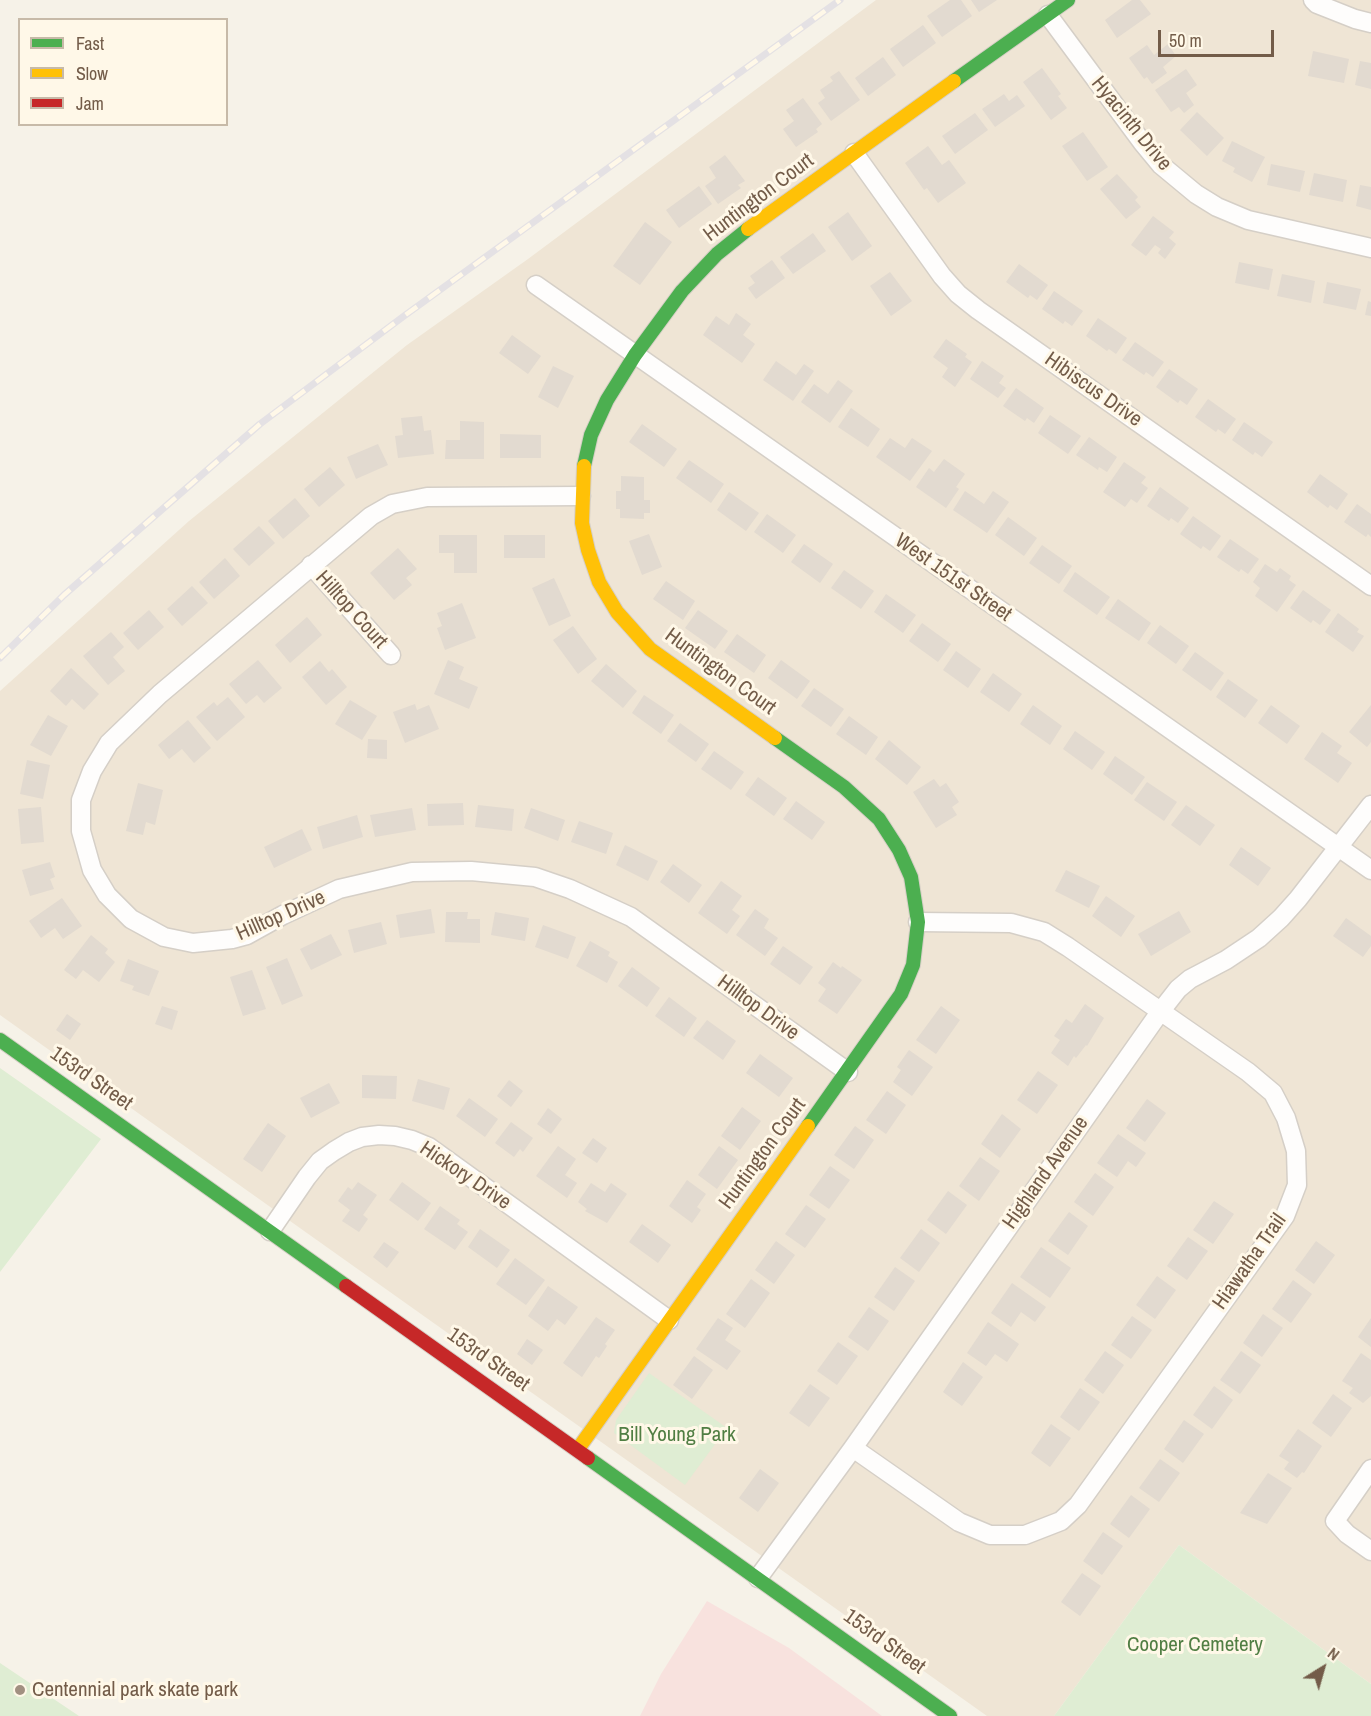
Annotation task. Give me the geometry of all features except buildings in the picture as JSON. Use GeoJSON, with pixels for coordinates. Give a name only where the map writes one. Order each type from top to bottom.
{"type":"FeatureCollection","features":[{"type":"Feature","properties":{"kind":"street","name":"Huntington Court"},"geometry":{"type":"LineString","coordinates":[[578,1449],[848,1072],[900,994],[916,952],[918,922],[910,877],[899,850],[879,819],[844,787],[650,649],[617,612],[599,582],[582,524],[581,496],[586,454],[597,420],[636,355],[682,291],[717,254],[738,236],[1068,0]]}},
{"type":"Feature","properties":{"kind":"street"},"geometry":{"type":"LineString","coordinates":[[1313,0],[1317,4],[1355,20],[1371,23]]}},
{"type":"Feature","properties":{"kind":"street","name":"Hyacinth Drive"},"geometry":{"type":"LineString","coordinates":[[1048,15],[1161,165],[1196,194],[1217,207],[1248,220],[1371,248]]}},
{"type":"Feature","properties":{"kind":"street","name":"Hibiscus Drive"},"geometry":{"type":"LineString","coordinates":[[854,153],[942,276],[958,294],[1371,586]]}},
{"type":"Feature","properties":{"kind":"street","name":"West 151st Street"},"geometry":{"type":"LineString","coordinates":[[536,285],[1336,848],[1371,870]]}},
{"type":"Feature","properties":{"kind":"street","name":"Hilltop Drive"},"geometry":{"type":"LineString","coordinates":[[581,496],[415,498],[392,504],[371,516],[160,694],[109,742],[92,771],[81,800],[81,831],[92,870],[107,895],[131,919],[164,937],[193,943],[232,939],[258,930],[283,915],[339,889],[412,872],[471,871],[535,877],[570,889],[631,917],[848,1072]]}},
{"type":"Feature","properties":{"kind":"street","name":"Hilltop Court"},"geometry":{"type":"LineString","coordinates":[[311,565],[391,655]]}},
{"type":"Feature","properties":{"kind":"street","name":"Highland Avenue"},"geometry":{"type":"LineString","coordinates":[[758,1578],[853,1448],[1178,989],[1190,979],[1226,960],[1259,938],[1281,918],[1371,805]]}},
{"type":"Feature","properties":{"kind":"street","name":"Hiawatha Trail"},"geometry":{"type":"LineString","coordinates":[[853,1448],[959,1522],[990,1535],[1025,1535],[1061,1521],[1078,1505],[1285,1216],[1297,1185],[1296,1151],[1286,1118],[1273,1093],[1248,1072],[1068,947],[1044,932],[1011,923],[918,922]]}},
{"type":"Feature","properties":{"kind":"street","name":"153rd Street"},"geometry":{"type":"LineString","coordinates":[[0,1040],[578,1449],[950,1716]]}},
{"type":"Feature","properties":{"kind":"street","name":"Hickory Drive"},"geometry":{"type":"LineString","coordinates":[[270,1231],[320,1161],[349,1142],[362,1137],[395,1136],[429,1147],[669,1320]]}},
{"type":"Feature","properties":{"kind":"street"},"geometry":{"type":"LineString","coordinates":[[1371,1468],[1335,1521],[1347,1534],[1371,1551]]}},
{"type":"Feature","properties":{"kind":"shaded area"},"geometry":{"type":"Polygon","coordinates":[[[876,0],[1371,0],[1371,1684],[1179,1545],[1054,1716],[987,1716],[0,1015],[0,691],[189,521],[407,345],[528,259],[876,0]]]}},
{"type":"Feature","properties":{"kind":"shaded area"},"geometry":{"type":"Polygon","coordinates":[[[707,1601],[789,1648],[882,1716],[640,1716],[661,1674],[707,1601]]]}},
{"type":"Feature","properties":{"kind":"green space"},"geometry":{"type":"Polygon","coordinates":[[[0,1068],[101,1139],[0,1272],[0,1068]]]}},
{"type":"Feature","properties":{"kind":"green space","name":"Bill Young Park"},"geometry":{"type":"Polygon","coordinates":[[[649,1373],[727,1428],[685,1485],[614,1433],[616,1420],[649,1373]]]}},
{"type":"Feature","properties":{"kind":"green space","name":"Cooper Cemetery"},"geometry":{"type":"Polygon","coordinates":[[[1179,1545],[1371,1684],[1371,1716],[1054,1716],[1179,1545]]]}},
{"type":"Feature","properties":{"kind":"green space","name":"Centennial park skate park"},"geometry":{"type":"Polygon","coordinates":[[[0,1663],[79,1716],[0,1716],[0,1663]]]}},
{"type":"Feature","properties":{"kind":"railway"},"geometry":{"type":"LineString","coordinates":[[0,658],[64,595],[260,424],[404,316],[840,0]]}},
{"type":"Feature","properties":{"kind":"traffic: fast"},"geometry":{"type":"LineString","coordinates":[[954,81],[1068,0]]}},
{"type":"Feature","properties":{"kind":"traffic: fast"},"geometry":{"type":"LineString","coordinates":[[584,466],[591,435],[607,400],[635,355],[682,291],[717,254],[748,229]]}},
{"type":"Feature","properties":{"kind":"traffic: fast"},"geometry":{"type":"LineString","coordinates":[[775,738],[844,787],[879,819],[899,850],[911,877],[918,922],[913,965],[901,994],[808,1126]]}},
{"type":"Feature","properties":{"kind":"traffic: fast"},"geometry":{"type":"LineString","coordinates":[[0,1040],[346,1286]]}},
{"type":"Feature","properties":{"kind":"traffic: fast"},"geometry":{"type":"LineString","coordinates":[[588,1458],[950,1716]]}},
{"type":"Feature","properties":{"kind":"traffic: slow"},"geometry":{"type":"LineString","coordinates":[[748,229],[954,81]]}},
{"type":"Feature","properties":{"kind":"traffic: slow"},"geometry":{"type":"LineString","coordinates":[[584,466],[582,523],[588,550],[599,582],[617,612],[650,649],[775,738]]}},
{"type":"Feature","properties":{"kind":"traffic: slow"},"geometry":{"type":"LineString","coordinates":[[578,1449],[808,1126]]}},
{"type":"Feature","properties":{"kind":"traffic: jam"},"geometry":{"type":"LineString","coordinates":[[346,1286],[588,1458]]}},
{"type":"Feature","properties":{"kind":"place","name":"Centennial park skate park"},"geometry":{"type":"Point","coordinates":[20,1690]}}]}
